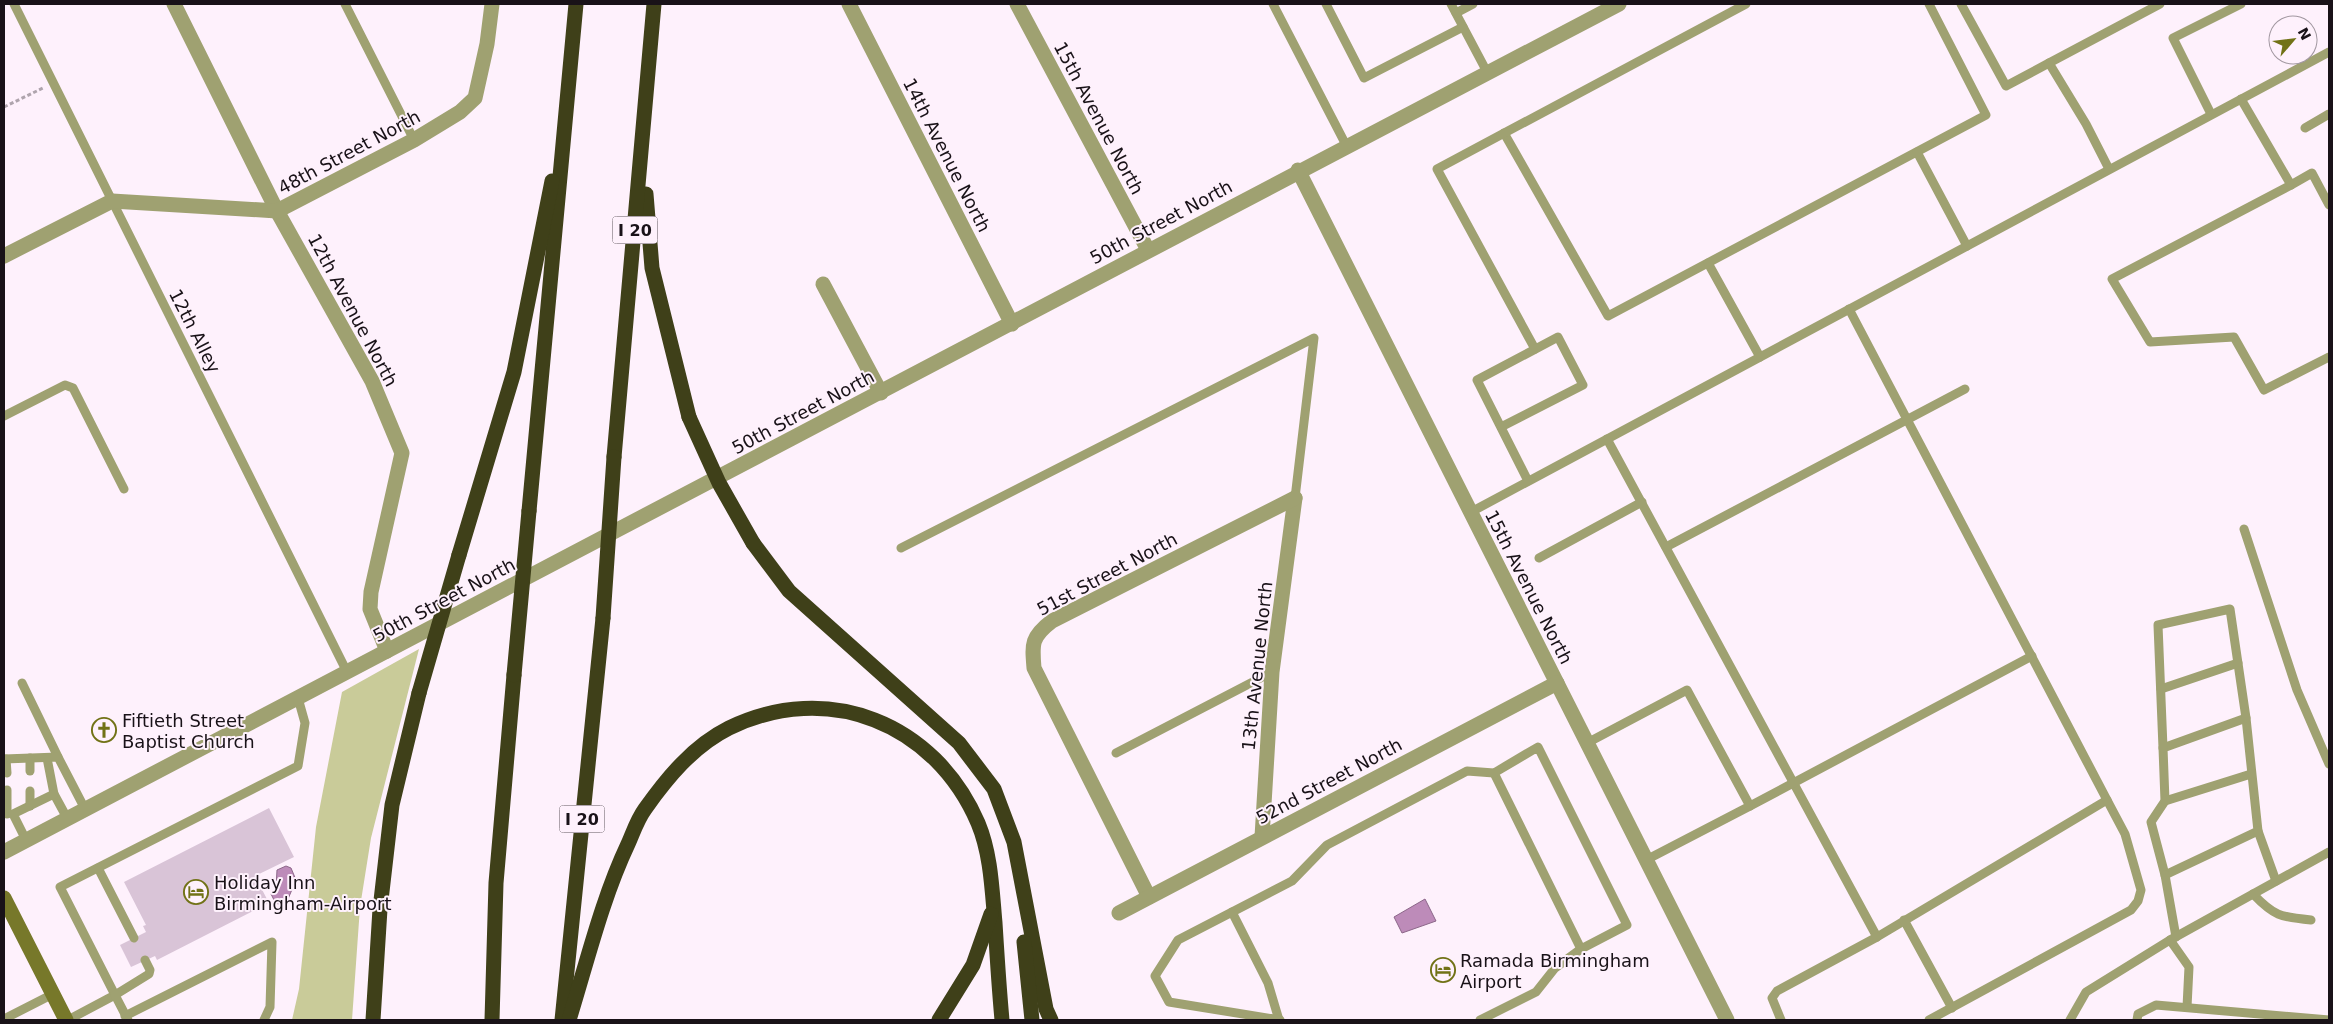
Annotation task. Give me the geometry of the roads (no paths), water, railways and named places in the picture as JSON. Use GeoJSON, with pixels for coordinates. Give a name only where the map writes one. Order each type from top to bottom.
{"type":"FeatureCollection","features":[{"type":"Feature","properties":{"kind":"highway"},"geometry":{"type":"LineString","coordinates":[[492,1020],[496,883],[576,4]]}},
{"type":"Feature","properties":{"kind":"highway","name":"I 20"},"geometry":{"type":"LineString","coordinates":[[562,1020],[603,618],[614,457],[654,4]]}},
{"type":"Feature","properties":{"kind":"highway"},"geometry":{"type":"LineString","coordinates":[[373,1020],[380,909],[392,805],[419,692],[514,372],[568,101]]}},
{"type":"Feature","properties":{"kind":"highway"},"geometry":{"type":"LineString","coordinates":[[642,151],[652,268],[689,417],[719,483],[753,542],[789,591],[959,743],[994,789],[1014,842],[1046,1009],[1051,1020]]}},
{"type":"Feature","properties":{"kind":"highway"},"geometry":{"type":"LineString","coordinates":[[569,1020],[617,867],[643,812],[676,767],[701,746],[728,728],[759,717],[795,709],[830,709],[871,718],[904,733],[936,758],[958,785],[978,824],[988,856],[994,908],[1002,1020]]}},
{"type":"Feature","properties":{"kind":"highway"},"geometry":{"type":"LineString","coordinates":[[1014,842],[1032,1020]]}},
{"type":"Feature","properties":{"kind":"highway"},"geometry":{"type":"LineString","coordinates":[[939,1020],[973,965],[994,908]]}},
{"type":"Feature","properties":{"kind":"street","name":"12th Avenue North"},"geometry":{"type":"LineString","coordinates":[[174,4],[277,211],[372,381],[402,453],[370,592],[370,609],[387,651]]}},
{"type":"Feature","properties":{"kind":"street","name":"48th Street North"},"geometry":{"type":"LineString","coordinates":[[112,201],[277,211],[414,140],[460,112],[475,98],[487,44],[492,4]]}},
{"type":"Feature","properties":{"kind":"street","name":"14th Avenue North"},"geometry":{"type":"LineString","coordinates":[[849,4],[1012,324]]}},
{"type":"Feature","properties":{"kind":"street","name":"15th Avenue North"},"geometry":{"type":"LineString","coordinates":[[1017,4],[1148,250]]}},
{"type":"Feature","properties":{"kind":"street","name":"50th Street North"},"geometry":{"type":"LineString","coordinates":[[4,852],[882,393],[1298,170],[1619,4]]}},
{"type":"Feature","properties":{"kind":"street","name":"15th Avenue North"},"geometry":{"type":"LineString","coordinates":[[1298,170],[1727,1020]]}},
{"type":"Feature","properties":{"kind":"street"},"geometry":{"type":"LineString","coordinates":[[4,256],[112,201]]}},
{"type":"Feature","properties":{"kind":"street"},"geometry":{"type":"LineString","coordinates":[[824,284],[882,393]]}},
{"type":"Feature","properties":{"kind":"street","name":"13th Avenue North"},"geometry":{"type":"LineString","coordinates":[[1262,837],[1272,672],[1295,498]]}},
{"type":"Feature","properties":{"kind":"street","name":"51st Street North"},"geometry":{"type":"LineString","coordinates":[[1149,897],[1034,668],[1032,649],[1038,632],[1052,622],[1295,498]]}},
{"type":"Feature","properties":{"kind":"street","name":"52nd Street North"},"geometry":{"type":"LineString","coordinates":[[1120,913],[1557,683]]}},
{"type":"Feature","properties":{"kind":"street"},"geometry":{"type":"LineString","coordinates":[[4,898],[67,1020]]}},
{"type":"Feature","properties":{"kind":"lane","name":"12th Alley"},"geometry":{"type":"LineString","coordinates":[[14,4],[347,672]]}},
{"type":"Feature","properties":{"kind":"lane"},"geometry":{"type":"LineString","coordinates":[[345,4],[414,140]]}},
{"type":"Feature","properties":{"kind":"lane"},"geometry":{"type":"LineString","coordinates":[[1273,4],[1346,145]]}},
{"type":"Feature","properties":{"kind":"lane"},"geometry":{"type":"LineString","coordinates":[[1326,4],[1364,78],[1463,27]]}},
{"type":"Feature","properties":{"kind":"lane"},"geometry":{"type":"LineString","coordinates":[[1451,4],[1487,72]]}},
{"type":"Feature","properties":{"kind":"lane"},"geometry":{"type":"LineString","coordinates":[[1456,13],[1473,4]]}},
{"type":"Feature","properties":{"kind":"lane"},"geometry":{"type":"LineString","coordinates":[[1535,349],[1437,169],[1746,4]]}},
{"type":"Feature","properties":{"kind":"lane"},"geometry":{"type":"LineString","coordinates":[[1504,133],[1608,316],[1986,115],[1929,4]]}},
{"type":"Feature","properties":{"kind":"lane"},"geometry":{"type":"LineString","coordinates":[[1961,4],[2006,86],[2160,4]]}},
{"type":"Feature","properties":{"kind":"lane"},"geometry":{"type":"LineString","coordinates":[[2211,114],[2174,38],[2242,4]]}},
{"type":"Feature","properties":{"kind":"lane"},"geometry":{"type":"LineString","coordinates":[[1471,512],[2329,52]]}},
{"type":"Feature","properties":{"kind":"lane"},"geometry":{"type":"LineString","coordinates":[[2049,63],[2086,124],[2109,170]]}},
{"type":"Feature","properties":{"kind":"lane"},"geometry":{"type":"LineString","coordinates":[[2241,99],[2291,185]]}},
{"type":"Feature","properties":{"kind":"lane"},"geometry":{"type":"LineString","coordinates":[[2304,128],[2329,114]]}},
{"type":"Feature","properties":{"kind":"lane"},"geometry":{"type":"LineString","coordinates":[[1917,152],[1967,246]]}},
{"type":"Feature","properties":{"kind":"lane"},"geometry":{"type":"LineString","coordinates":[[2329,204],[2312,173],[2112,279],[2150,342],[2234,337],[2264,390],[2329,356]]}},
{"type":"Feature","properties":{"kind":"lane"},"geometry":{"type":"LineString","coordinates":[[1708,263],[1760,357]]}},
{"type":"Feature","properties":{"kind":"lane"},"geometry":{"type":"LineString","coordinates":[[1849,309],[2125,834],[2141,890],[2138,901],[2131,910],[1929,1020]]}},
{"type":"Feature","properties":{"kind":"lane"},"geometry":{"type":"LineString","coordinates":[[1501,427],[1583,384],[1558,337],[1477,380],[1528,481]]}},
{"type":"Feature","properties":{"kind":"lane"},"geometry":{"type":"LineString","coordinates":[[901,548],[1314,338],[1295,498]]}},
{"type":"Feature","properties":{"kind":"lane"},"geometry":{"type":"LineString","coordinates":[[4,416],[64,385],[73,388],[124,489]]}},
{"type":"Feature","properties":{"kind":"lane"},"geometry":{"type":"LineString","coordinates":[[1666,547],[1965,389]]}},
{"type":"Feature","properties":{"kind":"lane"},"geometry":{"type":"LineString","coordinates":[[1607,439],[1877,937]]}},
{"type":"Feature","properties":{"kind":"lane"},"geometry":{"type":"LineString","coordinates":[[1539,558],[1642,502]]}},
{"type":"Feature","properties":{"kind":"lane"},"geometry":{"type":"LineString","coordinates":[[2244,529],[2297,690],[2329,764]]}},
{"type":"Feature","properties":{"kind":"lane"},"geometry":{"type":"LineString","coordinates":[[2187,1007],[2189,966],[2173,938],[2165,875],[2152,822],[2165,801],[2158,625],[2230,609],[2246,718],[2251,774],[2257,803],[2258,831],[2276,882]]}},
{"type":"Feature","properties":{"kind":"lane"},"geometry":{"type":"LineString","coordinates":[[1646,860],[2032,656]]}},
{"type":"Feature","properties":{"kind":"lane"},"geometry":{"type":"LineString","coordinates":[[2161,689],[2238,663]]}},
{"type":"Feature","properties":{"kind":"lane"},"geometry":{"type":"LineString","coordinates":[[1116,753],[1272,672]]}},
{"type":"Feature","properties":{"kind":"lane"},"geometry":{"type":"LineString","coordinates":[[22,683],[85,809]]}},
{"type":"Feature","properties":{"kind":"lane"},"geometry":{"type":"LineString","coordinates":[[1587,743],[1687,690],[1750,806]]}},
{"type":"Feature","properties":{"kind":"lane"},"geometry":{"type":"LineString","coordinates":[[264,1020],[270,1007],[272,942],[126,1018],[60,887],[298,766],[305,723],[298,698]]}},
{"type":"Feature","properties":{"kind":"lane"},"geometry":{"type":"LineString","coordinates":[[2163,748],[2246,718]]}},
{"type":"Feature","properties":{"kind":"lane"},"geometry":{"type":"LineString","coordinates":[[1232,912],[1268,983],[1280,1020],[1169,1002],[1155,976],[1178,940],[1232,912],[1292,882],[1327,846],[1468,771],[1494,773],[1538,747],[1627,925],[1581,949],[1556,968],[1536,992],[1482,1020]]}},
{"type":"Feature","properties":{"kind":"lane"},"geometry":{"type":"LineString","coordinates":[[30,758],[30,772]]}},
{"type":"Feature","properties":{"kind":"lane"},"geometry":{"type":"LineString","coordinates":[[48,758],[54,794],[68,818]]}},
{"type":"Feature","properties":{"kind":"lane"},"geometry":{"type":"LineString","coordinates":[[7,772],[5,759],[58,758]]}},
{"type":"Feature","properties":{"kind":"lane"},"geometry":{"type":"LineString","coordinates":[[1494,773],[1581,949]]}},
{"type":"Feature","properties":{"kind":"lane"},"geometry":{"type":"LineString","coordinates":[[2165,801],[2251,774]]}},
{"type":"Feature","properties":{"kind":"lane"},"geometry":{"type":"LineString","coordinates":[[7,790],[8,814],[26,840]]}},
{"type":"Feature","properties":{"kind":"lane"},"geometry":{"type":"LineString","coordinates":[[30,791],[30,806]]}},
{"type":"Feature","properties":{"kind":"lane"},"geometry":{"type":"LineString","coordinates":[[8,814],[54,794]]}},
{"type":"Feature","properties":{"kind":"lane"},"geometry":{"type":"LineString","coordinates":[[1781,1020],[1772,998],[1777,991],[1877,937],[2107,800]]}},
{"type":"Feature","properties":{"kind":"lane"},"geometry":{"type":"LineString","coordinates":[[2165,875],[2258,831]]}},
{"type":"Feature","properties":{"kind":"lane"},"geometry":{"type":"LineString","coordinates":[[2070,1020],[2086,992],[2173,938],[2329,852]]}},
{"type":"Feature","properties":{"kind":"lane"},"geometry":{"type":"LineString","coordinates":[[98,868],[134,938]]}},
{"type":"Feature","properties":{"kind":"lane"},"geometry":{"type":"LineString","coordinates":[[2253,894],[2269,911],[2287,918],[2311,920]]}},
{"type":"Feature","properties":{"kind":"lane"},"geometry":{"type":"LineString","coordinates":[[1904,920],[1952,1008]]}},
{"type":"Feature","properties":{"kind":"lane"},"geometry":{"type":"LineString","coordinates":[[67,1020],[115,995],[149,974],[150,970],[145,960]]}},
{"type":"Feature","properties":{"kind":"lane"},"geometry":{"type":"LineString","coordinates":[[4,1019],[53,994]]}},
{"type":"Feature","properties":{"kind":"lane"},"geometry":{"type":"LineString","coordinates":[[2137,1020],[2138,1014],[2156,1005],[2329,1020]]}},
{"type":"Feature","properties":{"kind":"place","name":"Fiftieth Street Baptist Church"},"geometry":{"type":"Point","coordinates":[104,730]}},
{"type":"Feature","properties":{"kind":"place","name":"Holiday Inn Birmingham-Airport"},"geometry":{"type":"Point","coordinates":[196,892]}},
{"type":"Feature","properties":{"kind":"place","name":"Ramada Birmingham Airport"},"geometry":{"type":"Point","coordinates":[1443,970]}}]}
